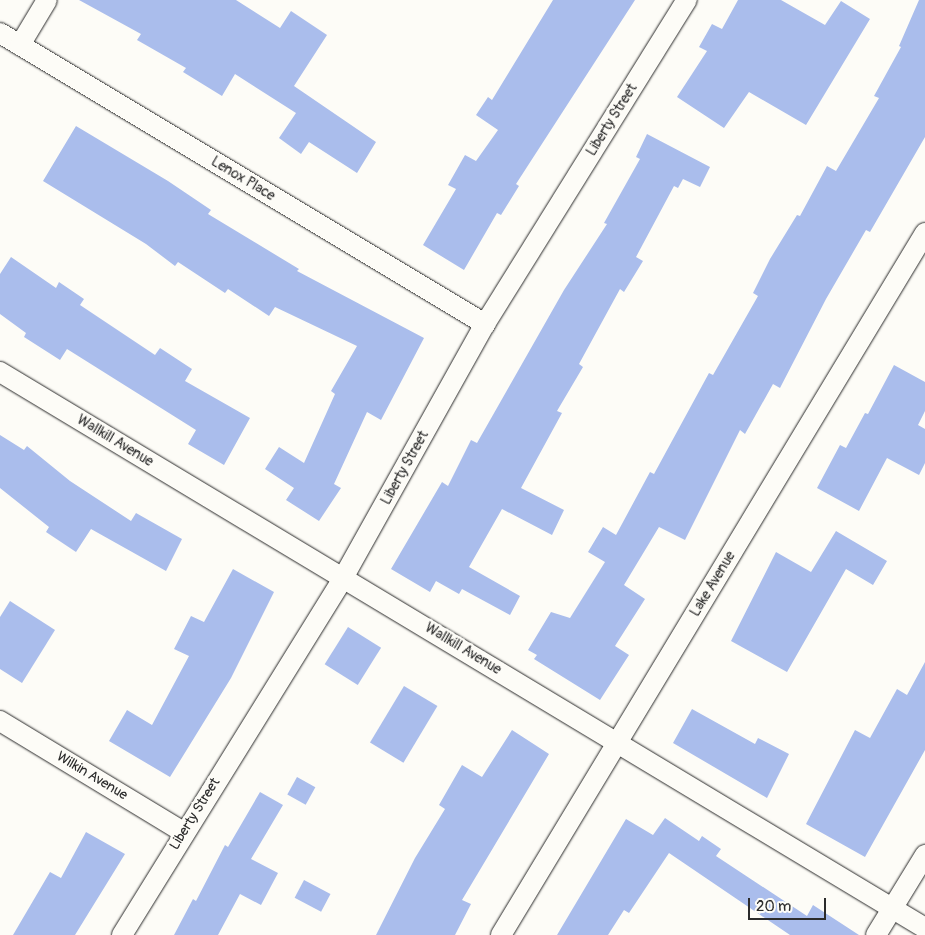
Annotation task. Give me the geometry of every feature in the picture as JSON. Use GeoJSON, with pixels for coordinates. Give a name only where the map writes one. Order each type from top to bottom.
{"type":"FeatureCollection","features":[{"type":"Feature","properties":{"kind":"street"},"geometry":{"type":"LineString","coordinates":[[20,45],[47,0]]}},
{"type":"Feature","properties":{"kind":"street","name":"Liberty Street"},"geometry":{"type":"LineString","coordinates":[[122,935],[183,832],[343,578],[485,324],[687,0]]}},
{"type":"Feature","properties":{"kind":"street","name":"Lenox Place"},"geometry":{"type":"LineString","coordinates":[[0,33],[485,324]]}},
{"type":"Feature","properties":{"kind":"street","name":"Lake Avenue"},"geometry":{"type":"LineString","coordinates":[[501,935],[925,233]]}},
{"type":"Feature","properties":{"kind":"street","name":"Wallkill Avenue"},"geometry":{"type":"LineString","coordinates":[[0,372],[617,741],[925,928]]}},
{"type":"Feature","properties":{"kind":"street","name":"Wilkin Avenue"},"geometry":{"type":"LineString","coordinates":[[0,721],[183,832]]}},
{"type":"Feature","properties":{"kind":"street"},"geometry":{"type":"LineString","coordinates":[[876,935],[925,855]]}},
{"type":"Feature","properties":{"kind":"building"},"geometry":{"type":"Polygon","coordinates":[[[79,0],[236,0],[280,28],[291,11],[327,35],[294,86],[376,142],[357,173],[309,142],[301,154],[279,138],[296,113],[235,74],[222,96],[183,72],[186,68],[137,40],[141,34],[79,0]]]}},
{"type":"Feature","properties":{"kind":"building"},"geometry":{"type":"Polygon","coordinates":[[[553,0],[635,0],[516,184],[519,186],[501,215],[497,213],[464,270],[423,245],[456,189],[448,185],[465,155],[476,161],[498,130],[476,115],[488,97],[492,100],[553,0]]]}},
{"type":"Feature","properties":{"kind":"building"},"geometry":{"type":"Polygon","coordinates":[[[738,0],[781,0],[825,25],[841,1],[870,19],[806,125],[749,92],[724,128],[677,97],[707,51],[699,47],[712,24],[722,29],[738,0]]]}},
{"type":"Feature","properties":{"kind":"building"},"geometry":{"type":"Polygon","coordinates":[[[919,0],[925,0],[925,137],[870,232],[866,230],[826,299],[780,388],[773,384],[745,434],[740,430],[685,540],[659,527],[624,585],[645,599],[615,646],[629,655],[600,700],[534,659],[537,655],[528,650],[551,612],[570,618],[605,562],[588,552],[603,527],[616,535],[650,472],[654,474],[709,373],[713,375],[758,296],[753,293],[770,259],[797,215],[800,216],[827,166],[836,171],[879,98],[874,96],[901,47],[899,46],[919,0]]]}},
{"type":"Feature","properties":{"kind":"building"},"geometry":{"type":"Polygon","coordinates":[[[76,126],[168,181],[211,210],[208,214],[299,269],[297,271],[424,338],[381,420],[367,412],[334,484],[341,488],[319,521],[286,500],[294,488],[265,469],[279,447],[304,463],[335,394],[331,391],[357,346],[275,307],[269,316],[228,289],[225,293],[178,262],[175,266],[146,244],[43,181],[76,126]]]}},
{"type":"Feature","properties":{"kind":"building"},"geometry":{"type":"Polygon","coordinates":[[[647,134],[710,167],[700,187],[683,179],[678,188],[674,186],[636,257],[643,261],[624,292],[620,289],[579,364],[583,367],[557,411],[562,413],[521,488],[564,510],[552,535],[502,509],[469,567],[520,596],[510,615],[462,589],[459,594],[436,581],[430,592],[391,569],[442,482],[448,486],[471,440],[477,443],[564,290],[607,224],[604,223],[640,159],[636,157],[647,134]]]}},
{"type":"Feature","properties":{"kind":"building"},"geometry":{"type":"Polygon","coordinates":[[[11,257],[56,288],[59,282],[84,299],[80,305],[155,355],[160,348],[192,369],[185,381],[250,418],[224,465],[188,444],[196,430],[67,349],[60,360],[24,337],[26,333],[0,314],[0,274],[11,257]]]}},
{"type":"Feature","properties":{"kind":"building"},"geometry":{"type":"Polygon","coordinates":[[[894,365],[925,382],[925,411],[918,425],[925,429],[925,463],[919,475],[887,458],[859,511],[817,488],[840,445],[846,448],[865,413],[868,414],[894,365]]]}},
{"type":"Feature","properties":{"kind":"building"},"geometry":{"type":"Polygon","coordinates":[[[0,435],[24,450],[27,446],[70,481],[131,521],[136,513],[182,539],[166,571],[91,529],[76,552],[46,532],[49,527],[0,488],[0,435]]]}},
{"type":"Feature","properties":{"kind":"building"},"geometry":{"type":"Polygon","coordinates":[[[836,531],[887,561],[873,585],[846,569],[787,672],[731,641],[776,552],[811,572],[836,531]]]}},
{"type":"Feature","properties":{"kind":"building"},"geometry":{"type":"Polygon","coordinates":[[[233,569],[274,592],[231,678],[170,777],[109,741],[127,710],[152,725],[189,656],[174,649],[191,616],[204,622],[233,569]]]}},
{"type":"Feature","properties":{"kind":"building"},"geometry":{"type":"Polygon","coordinates":[[[10,601],[55,630],[22,683],[0,669],[0,617],[10,601]]]}},
{"type":"Feature","properties":{"kind":"building"},"geometry":{"type":"Polygon","coordinates":[[[348,627],[381,648],[358,685],[325,664],[348,627]]]}},
{"type":"Feature","properties":{"kind":"building"},"geometry":{"type":"Polygon","coordinates":[[[925,662],[925,750],[865,857],[806,824],[855,730],[870,738],[897,689],[907,695],[925,662]]]}},
{"type":"Feature","properties":{"kind":"building"},"geometry":{"type":"Polygon","coordinates":[[[404,686],[437,706],[403,763],[370,743],[404,686]]]}},
{"type":"Feature","properties":{"kind":"building"},"geometry":{"type":"Polygon","coordinates":[[[692,709],[755,744],[758,738],[789,754],[767,798],[673,743],[692,709]]]}},
{"type":"Feature","properties":{"kind":"building"},"geometry":{"type":"Polygon","coordinates":[[[512,730],[549,754],[462,900],[471,904],[455,935],[376,935],[415,858],[445,809],[439,805],[462,765],[482,777],[512,730]]]}},
{"type":"Feature","properties":{"kind":"building"},"geometry":{"type":"Polygon","coordinates":[[[297,777],[315,787],[306,805],[287,794],[297,777]]]}},
{"type":"Feature","properties":{"kind":"building"},"geometry":{"type":"Polygon","coordinates":[[[260,792],[283,805],[251,859],[278,873],[261,905],[240,894],[218,935],[174,935],[193,899],[196,901],[225,845],[228,847],[260,792]]]}},
{"type":"Feature","properties":{"kind":"building"},"geometry":{"type":"Polygon","coordinates":[[[665,818],[699,841],[702,836],[721,849],[716,856],[807,916],[813,905],[859,935],[790,935],[669,853],[629,913],[624,910],[608,935],[557,935],[626,819],[653,835],[665,818]]]}},
{"type":"Feature","properties":{"kind":"building"},"geometry":{"type":"Polygon","coordinates":[[[86,832],[125,854],[75,935],[13,935],[50,872],[61,878],[86,832]]]}},
{"type":"Feature","properties":{"kind":"building"},"geometry":{"type":"Polygon","coordinates":[[[304,880],[330,894],[321,912],[295,898],[304,880]]]}}]}
